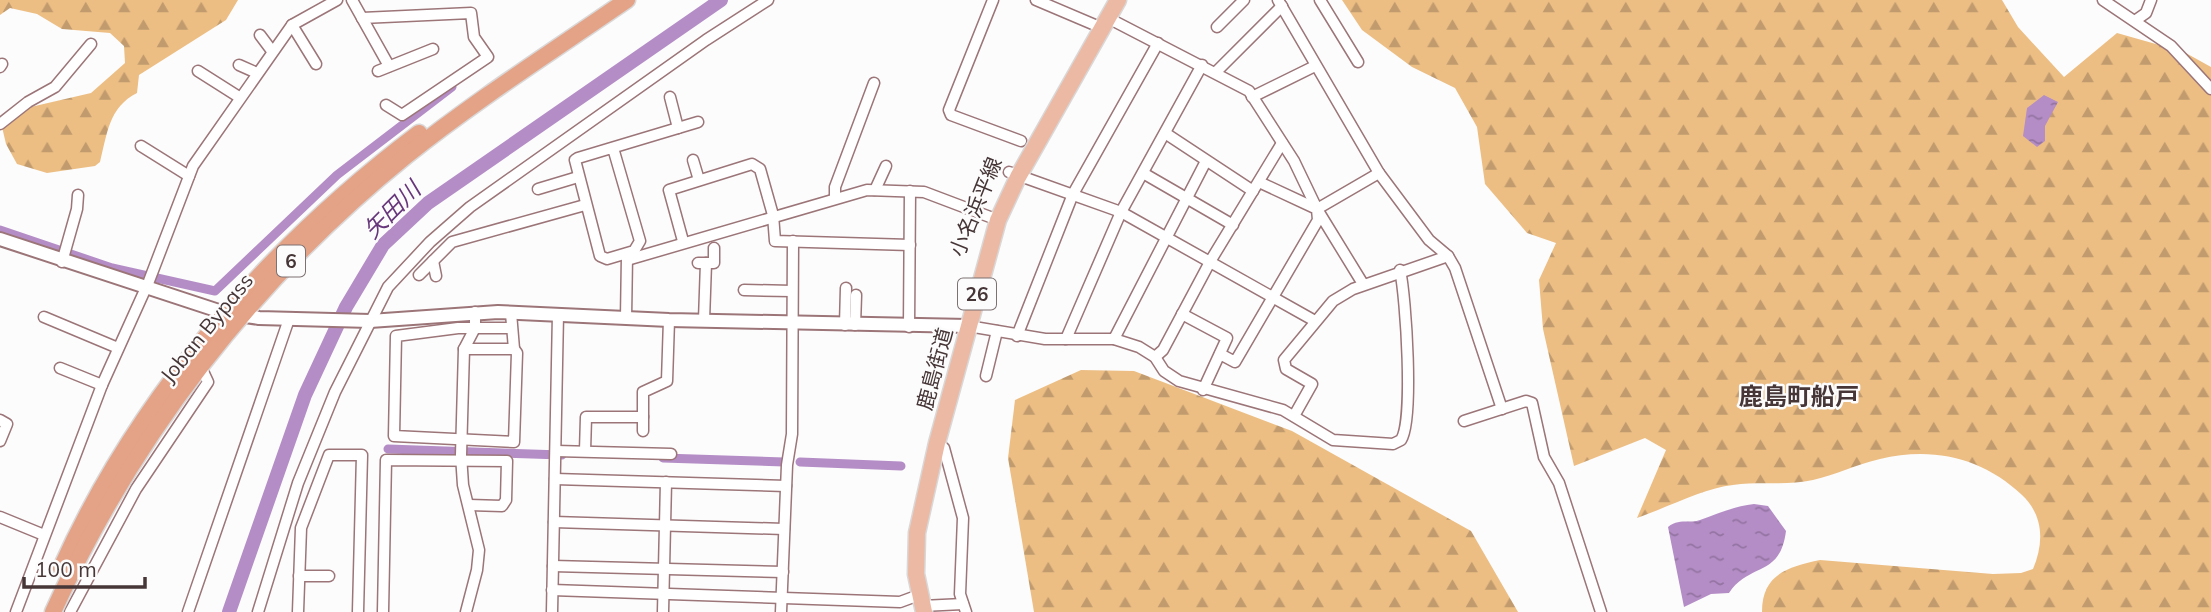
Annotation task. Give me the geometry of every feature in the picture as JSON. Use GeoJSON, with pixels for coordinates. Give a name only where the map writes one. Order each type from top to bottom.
{"type":"FeatureCollection","features":[{"type":"Feature","properties":{"kind":"highway","name":"Joban Bypass"},"geometry":{"type":"LineString","coordinates":[[41,612],[64,562],[118,464],[172,383],[233,315],[297,237],[356,182],[440,117],[608,0]]}},
{"type":"Feature","properties":{"kind":"highway","name":"Joban Bypass"},"geometry":{"type":"LineString","coordinates":[[53,612],[74,567],[127,471],[201,367],[233,315],[405,157],[627,0]]}},
{"type":"Feature","properties":{"kind":"main road","name":"小名浜平線"},"geometry":{"type":"LineString","coordinates":[[918,605],[905,562],[908,535],[994,219],[1014,174],[1101,23],[1107,0]]}},
{"type":"Feature","properties":{"kind":"main road","name":"26"},"geometry":{"type":"LineString","coordinates":[[1101,23],[1118,0]]}},
{"type":"Feature","properties":{"kind":"main road","name":"鹿島街道"},"geometry":{"type":"LineString","coordinates":[[918,605],[917,533],[963,326]]}},
{"type":"Feature","properties":{"kind":"street"},"geometry":{"type":"LineString","coordinates":[[16,612],[102,385],[198,158],[292,24],[337,0]]}},
{"type":"Feature","properties":{"kind":"street"},"geometry":{"type":"LineString","coordinates":[[352,0],[389,66]]}},
{"type":"Feature","properties":{"kind":"street"},"geometry":{"type":"LineString","coordinates":[[258,612],[298,483],[367,321],[388,286],[456,218],[706,40],[768,0]]}},
{"type":"Feature","properties":{"kind":"street"},"geometry":{"type":"LineString","coordinates":[[993,0],[949,110],[951,115],[1021,141]]}},
{"type":"Feature","properties":{"kind":"street"},"geometry":{"type":"LineString","coordinates":[[1036,0],[1158,44],[1216,72],[1252,97],[1282,143],[1317,209],[1363,284]]}},
{"type":"Feature","properties":{"kind":"street"},"geometry":{"type":"LineString","coordinates":[[1217,27],[1244,0]]}},
{"type":"Feature","properties":{"kind":"street"},"geometry":{"type":"LineString","coordinates":[[1321,0],[1358,62]]}},
{"type":"Feature","properties":{"kind":"street"},"geometry":{"type":"LineString","coordinates":[[2103,0],[2171,46],[2211,89]]}},
{"type":"Feature","properties":{"kind":"street"},"geometry":{"type":"LineString","coordinates":[[2136,20],[2146,13],[2151,0]]}},
{"type":"Feature","properties":{"kind":"street"},"geometry":{"type":"LineString","coordinates":[[1216,72],[1280,3],[1379,173],[1429,240],[1448,256],[1455,268],[1502,409]]}},
{"type":"Feature","properties":{"kind":"street"},"geometry":{"type":"LineString","coordinates":[[362,18],[471,13],[474,37],[488,57],[402,115],[386,105]]}},
{"type":"Feature","properties":{"kind":"street"},"geometry":{"type":"LineString","coordinates":[[292,24],[316,64]]}},
{"type":"Feature","properties":{"kind":"street"},"geometry":{"type":"LineString","coordinates":[[260,35],[272,51]]}},
{"type":"Feature","properties":{"kind":"street"},"geometry":{"type":"LineString","coordinates":[[0,124],[28,102],[55,87],[90,44]]}},
{"type":"Feature","properties":{"kind":"street"},"geometry":{"type":"LineString","coordinates":[[1017,336],[1073,194],[1158,44]]}},
{"type":"Feature","properties":{"kind":"street"},"geometry":{"type":"LineString","coordinates":[[378,71],[433,49]]}},
{"type":"Feature","properties":{"kind":"street"},"geometry":{"type":"LineString","coordinates":[[239,65],[257,74]]}},
{"type":"Feature","properties":{"kind":"street"},"geometry":{"type":"LineString","coordinates":[[1066,339],[1121,212],[1202,65]]}},
{"type":"Feature","properties":{"kind":"street"},"geometry":{"type":"LineString","coordinates":[[1252,97],[1315,65]]}},
{"type":"Feature","properties":{"kind":"street"},"geometry":{"type":"LineString","coordinates":[[198,71],[239,97]]}},
{"type":"Feature","properties":{"kind":"street"},"geometry":{"type":"LineString","coordinates":[[835,198],[835,187],[874,83]]}},
{"type":"Feature","properties":{"kind":"street"},"geometry":{"type":"LineString","coordinates":[[670,97],[678,128]]}},
{"type":"Feature","properties":{"kind":"street"},"geometry":{"type":"LineString","coordinates":[[698,121],[578,158],[575,164],[601,258],[627,257],[835,198],[875,190],[924,192],[994,219]]}},
{"type":"Feature","properties":{"kind":"street"},"geometry":{"type":"LineString","coordinates":[[1165,133],[1206,161],[1256,186],[1317,209]]}},
{"type":"Feature","properties":{"kind":"street"},"geometry":{"type":"LineString","coordinates":[[1155,356],[1163,350],[1211,260],[1282,143]]}},
{"type":"Feature","properties":{"kind":"street"},"geometry":{"type":"LineString","coordinates":[[141,146],[189,176]]}},
{"type":"Feature","properties":{"kind":"street"},"geometry":{"type":"LineString","coordinates":[[612,148],[640,241],[637,249],[627,257],[625,318]]}},
{"type":"Feature","properties":{"kind":"street"},"geometry":{"type":"LineString","coordinates":[[693,160],[699,180]]}},
{"type":"Feature","properties":{"kind":"street"},"geometry":{"type":"LineString","coordinates":[[1114,339],[1206,161]]}},
{"type":"Feature","properties":{"kind":"street"},"geometry":{"type":"LineString","coordinates":[[683,242],[669,190],[752,164],[760,169],[773,215],[775,241],[910,245]]}},
{"type":"Feature","properties":{"kind":"street"},"geometry":{"type":"LineString","coordinates":[[875,190],[886,166]]}},
{"type":"Feature","properties":{"kind":"street"},"geometry":{"type":"LineString","coordinates":[[1143,173],[1233,225]]}},
{"type":"Feature","properties":{"kind":"street"},"geometry":{"type":"LineString","coordinates":[[1317,209],[1379,173]]}},
{"type":"Feature","properties":{"kind":"street"},"geometry":{"type":"LineString","coordinates":[[1014,174],[1121,212],[1211,260],[1315,321]]}},
{"type":"Feature","properties":{"kind":"street"},"geometry":{"type":"LineString","coordinates":[[538,189],[578,177]]}},
{"type":"Feature","properties":{"kind":"street"},"geometry":{"type":"LineString","coordinates":[[908,327],[910,191]]}},
{"type":"Feature","properties":{"kind":"street"},"geometry":{"type":"LineString","coordinates":[[62,262],[77,209],[78,195]]}},
{"type":"Feature","properties":{"kind":"street"},"geometry":{"type":"LineString","coordinates":[[419,275],[452,242],[585,205]]}},
{"type":"Feature","properties":{"kind":"street"},"geometry":{"type":"LineString","coordinates":[[1220,354],[1235,362],[1318,220],[1317,209]]}},
{"type":"Feature","properties":{"kind":"street"},"geometry":{"type":"LineString","coordinates":[[0,239],[62,262],[148,280],[233,315],[367,321],[475,312],[558,314],[669,320],[908,327],[963,326],[1017,336],[1114,339],[1139,346],[1155,356],[1164,371],[1179,381],[1203,390],[1283,410],[1333,440],[1392,444],[1401,440],[1407,424],[1406,337],[1401,270]]}},
{"type":"Feature","properties":{"kind":"street"},"geometry":{"type":"LineString","coordinates":[[781,612],[786,486],[792,434],[793,241]]}},
{"type":"Feature","properties":{"kind":"street"},"geometry":{"type":"LineString","coordinates":[[704,320],[702,263],[714,263],[714,248]]}},
{"type":"Feature","properties":{"kind":"street"},"geometry":{"type":"LineString","coordinates":[[1294,416],[1312,384],[1286,369],[1284,360],[1333,301],[1363,284],[1448,256]]}},
{"type":"Feature","properties":{"kind":"street"},"geometry":{"type":"LineString","coordinates":[[433,261],[436,275]]}},
{"type":"Feature","properties":{"kind":"street"},"geometry":{"type":"LineString","coordinates":[[846,288],[850,325]]}},
{"type":"Feature","properties":{"kind":"street"},"geometry":{"type":"LineString","coordinates":[[744,290],[792,291]]}},
{"type":"Feature","properties":{"kind":"street"},"geometry":{"type":"LineString","coordinates":[[850,325],[856,295]]}},
{"type":"Feature","properties":{"kind":"street"},"geometry":{"type":"LineString","coordinates":[[466,612],[479,550],[463,485],[462,451],[464,349],[475,328],[475,312]]}},
{"type":"Feature","properties":{"kind":"street"},"geometry":{"type":"LineString","coordinates":[[383,612],[386,460],[514,442],[517,353],[514,349],[514,333],[510,328],[510,313]]}},
{"type":"Feature","properties":{"kind":"street"},"geometry":{"type":"LineString","coordinates":[[552,612],[558,314]]}},
{"type":"Feature","properties":{"kind":"street"},"geometry":{"type":"LineString","coordinates":[[1182,314],[1227,338],[1203,390]]}},
{"type":"Feature","properties":{"kind":"street"},"geometry":{"type":"LineString","coordinates":[[44,317],[118,348]]}},
{"type":"Feature","properties":{"kind":"street"},"geometry":{"type":"LineString","coordinates":[[188,612],[289,319]]}},
{"type":"Feature","properties":{"kind":"street"},"geometry":{"type":"LineString","coordinates":[[643,431],[643,393],[667,381],[669,320]]}},
{"type":"Feature","properties":{"kind":"street"},"geometry":{"type":"LineString","coordinates":[[469,505],[502,506],[506,500],[507,461],[394,436],[396,336],[475,328],[510,328]]}},
{"type":"Feature","properties":{"kind":"street"},"geometry":{"type":"LineString","coordinates":[[986,376],[997,331]]}},
{"type":"Feature","properties":{"kind":"street"},"geometry":{"type":"LineString","coordinates":[[464,349],[514,349]]}},
{"type":"Feature","properties":{"kind":"street"},"geometry":{"type":"LineString","coordinates":[[70,612],[136,489],[208,382],[201,367]]}},
{"type":"Feature","properties":{"kind":"street"},"geometry":{"type":"LineString","coordinates":[[60,368],[102,385]]}},
{"type":"Feature","properties":{"kind":"street"},"geometry":{"type":"LineString","coordinates":[[1464,421],[1526,401],[1532,403],[1544,457],[1559,483],[1601,612]]}},
{"type":"Feature","properties":{"kind":"street"},"geometry":{"type":"LineString","coordinates":[[585,451],[586,416],[643,417]]}},
{"type":"Feature","properties":{"kind":"street"},"geometry":{"type":"LineString","coordinates":[[0,421],[7,424],[0,441]]}},
{"type":"Feature","properties":{"kind":"street"},"geometry":{"type":"LineString","coordinates":[[552,590],[782,597],[965,608],[960,594],[963,518],[944,448],[937,443]]}},
{"type":"Feature","properties":{"kind":"street"},"geometry":{"type":"LineString","coordinates":[[556,455],[585,451],[671,454]]}},
{"type":"Feature","properties":{"kind":"street"},"geometry":{"type":"LineString","coordinates":[[298,612],[301,528],[329,455],[362,455],[358,612]]}},
{"type":"Feature","properties":{"kind":"street"},"geometry":{"type":"LineString","coordinates":[[555,479],[786,486]]}},
{"type":"Feature","properties":{"kind":"street"},"geometry":{"type":"LineString","coordinates":[[663,612],[666,482]]}},
{"type":"Feature","properties":{"kind":"street"},"geometry":{"type":"LineString","coordinates":[[0,517],[44,535]]}},
{"type":"Feature","properties":{"kind":"street"},"geometry":{"type":"LineString","coordinates":[[554,522],[784,529]]}},
{"type":"Feature","properties":{"kind":"street"},"geometry":{"type":"LineString","coordinates":[[553,566],[783,572]]}},
{"type":"Feature","properties":{"kind":"street"},"geometry":{"type":"LineString","coordinates":[[299,576],[329,576]]}},
{"type":"Feature","properties":{"kind":"green space"},"geometry":{"type":"Polygon","coordinates":[[[0,0],[238,0],[226,20],[139,75],[137,93],[120,106],[111,122],[100,162],[95,166],[47,173],[17,164],[6,144],[2,127],[22,109],[91,93],[125,63],[124,46],[110,33],[62,29],[37,14],[10,8],[0,15],[0,0]]]}},
{"type":"Feature","properties":{"kind":"green space"},"geometry":{"type":"Polygon","coordinates":[[[1342,0],[2002,0],[2018,27],[2064,77],[2117,33],[2184,52],[2211,67],[2211,612],[1762,612],[1767,589],[1779,574],[1820,560],[1993,574],[2021,573],[2033,569],[2040,540],[2035,512],[2022,495],[1991,472],[1956,458],[1919,454],[1880,459],[1803,482],[1722,487],[1637,518],[1666,450],[1645,438],[1574,466],[1543,329],[1539,280],[1556,243],[1527,233],[1485,184],[1477,127],[1455,88],[1412,67],[1362,30],[1342,0]]]}},
{"type":"Feature","properties":{"kind":"green space"},"geometry":{"type":"Polygon","coordinates":[[[1081,370],[1134,371],[1292,431],[1471,531],[1518,612],[1034,612],[1008,458],[1015,400],[1081,370]]]}},
{"type":"Feature","properties":{"kind":"water"},"geometry":{"type":"Polygon","coordinates":[[[2044,95],[2058,102],[2045,126],[2045,141],[2037,147],[2023,136],[2027,108],[2044,95]]]}},
{"type":"Feature","properties":{"kind":"water"},"geometry":{"type":"Polygon","coordinates":[[[1754,504],[1768,506],[1786,531],[1778,556],[1737,583],[1729,593],[1711,594],[1684,607],[1668,527],[1754,504]]]}},
{"type":"Feature","properties":{"kind":"waterway","name":"矢田川"},"geometry":{"type":"LineString","coordinates":[[710,0],[711,6]]}},
{"type":"Feature","properties":{"kind":"waterway","name":"矢田川"},"geometry":{"type":"LineString","coordinates":[[229,612],[305,395],[346,307],[383,245],[428,203],[721,0]]}},
{"type":"Feature","properties":{"kind":"waterway"},"geometry":{"type":"LineString","coordinates":[[0,230],[112,268],[215,291],[337,175],[452,87]]}},
{"type":"Feature","properties":{"kind":"waterway"},"geometry":{"type":"LineString","coordinates":[[388,449],[562,455]]}},
{"type":"Feature","properties":{"kind":"waterway"},"geometry":{"type":"LineString","coordinates":[[663,458],[784,462]]}},
{"type":"Feature","properties":{"kind":"waterway"},"geometry":{"type":"LineString","coordinates":[[800,462],[901,466]]}},
{"type":"Feature","properties":{"kind":"district","name":"鹿島町船戸"},"geometry":{"type":"Point","coordinates":[1799,397]}}]}
